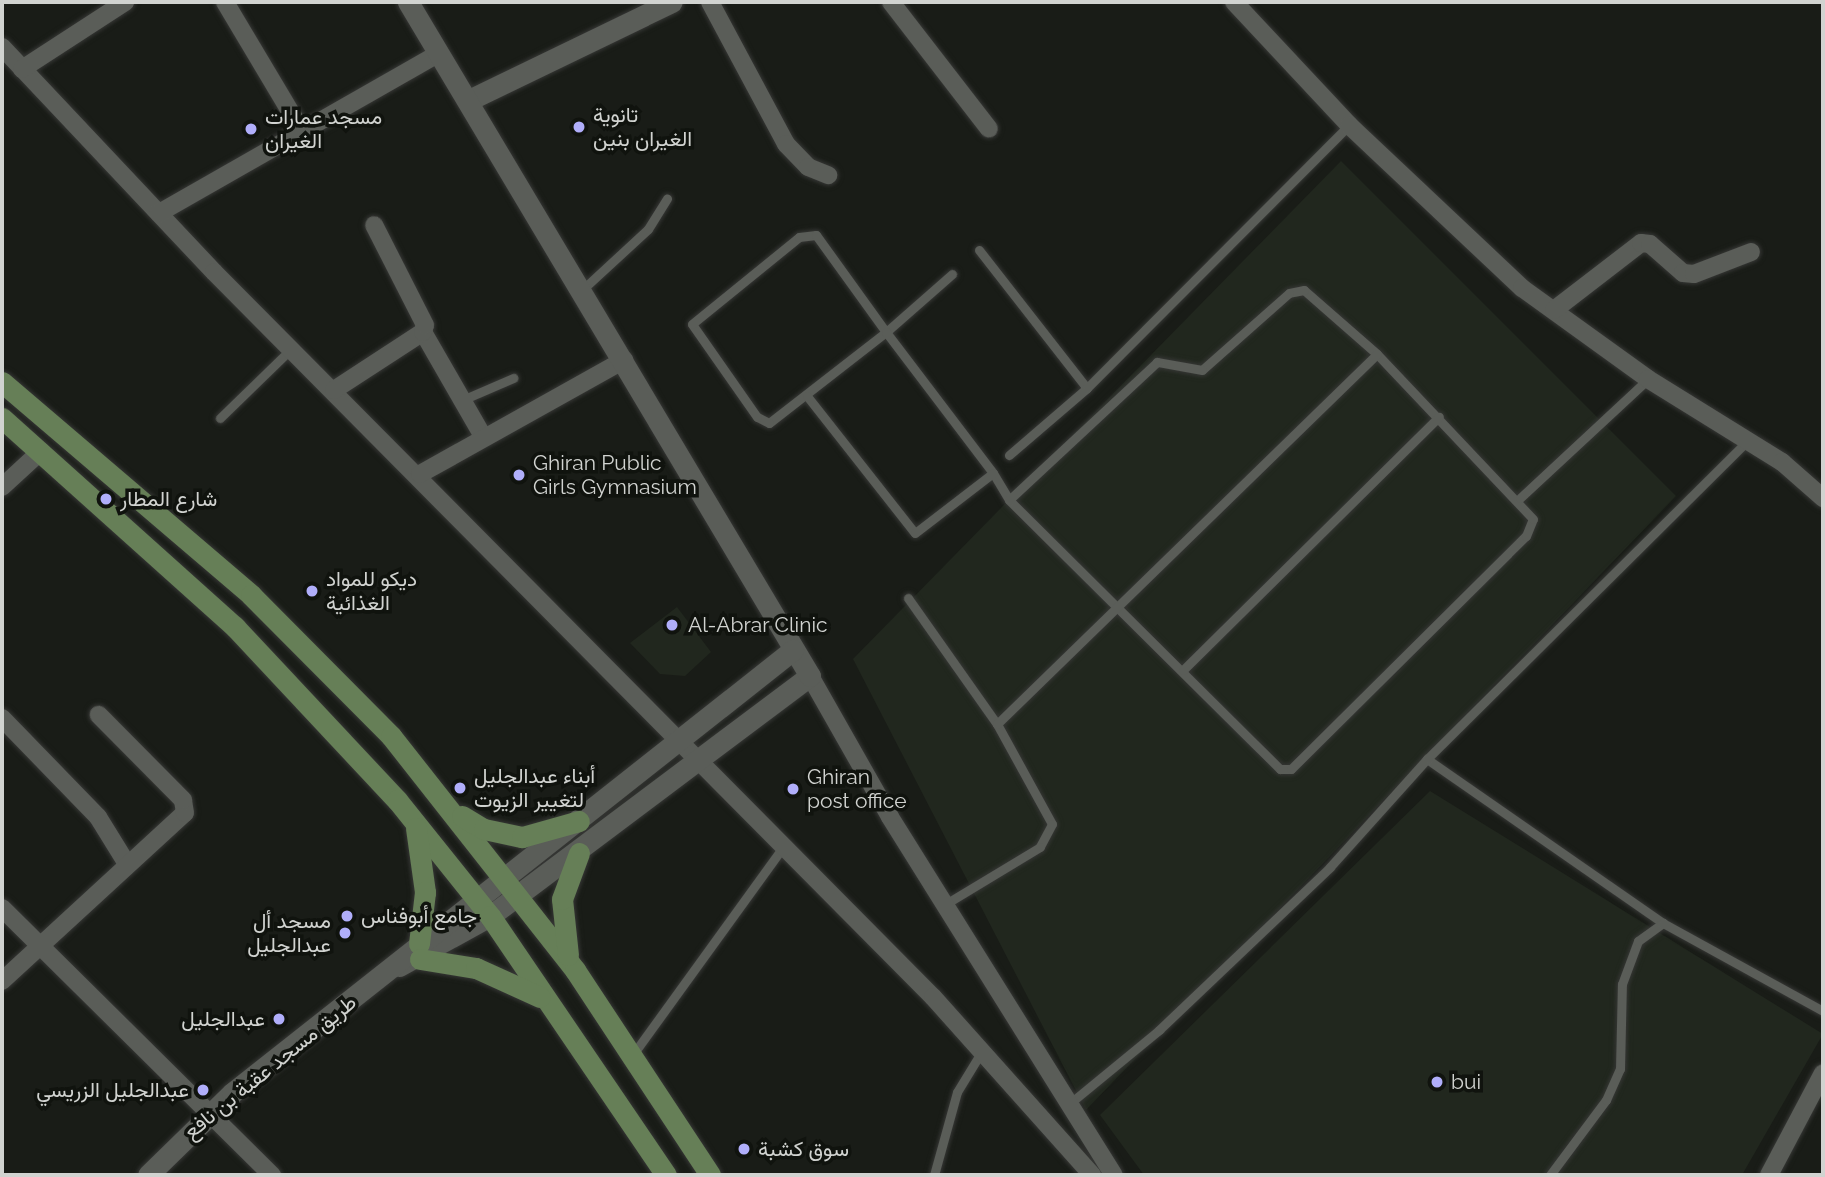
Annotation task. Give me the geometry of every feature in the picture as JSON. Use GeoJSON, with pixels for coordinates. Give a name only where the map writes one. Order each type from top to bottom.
{"type":"FeatureCollection","features":[{"type":"Feature","properties":{"kind":"main road"},"geometry":{"type":"LineString","coordinates":[[2,382],[251,595],[452,808],[575,970],[634,1053],[710,1175]]}},
{"type":"Feature","properties":{"kind":"main road"},"geometry":{"type":"LineString","coordinates":[[2,418],[236,627],[414,823],[490,916],[544,1000],[666,1175]]}},
{"type":"Feature","properties":{"kind":"main road"},"geometry":{"type":"LineString","coordinates":[[452,808],[484,829],[513,836],[542,835],[579,821]]}},
{"type":"Feature","properties":{"kind":"main road"},"geometry":{"type":"LineString","coordinates":[[414,823],[425,892],[420,951],[485,971],[544,1000]]}},
{"type":"Feature","properties":{"kind":"main road"},"geometry":{"type":"LineString","coordinates":[[575,970],[561,923],[562,899],[579,853]]}},
{"type":"Feature","properties":{"kind":"street"},"geometry":{"type":"LineString","coordinates":[[22,68],[125,2]]}},
{"type":"Feature","properties":{"kind":"street"},"geometry":{"type":"LineString","coordinates":[[225,2],[302,131]]}},
{"type":"Feature","properties":{"kind":"street"},"geometry":{"type":"LineString","coordinates":[[408,2],[583,289],[944,905],[1114,1175]]}},
{"type":"Feature","properties":{"kind":"street"},"geometry":{"type":"LineString","coordinates":[[468,100],[640,9],[672,2]]}},
{"type":"Feature","properties":{"kind":"street"},"geometry":{"type":"LineString","coordinates":[[710,2],[786,144],[808,167],[828,174]]}},
{"type":"Feature","properties":{"kind":"street"},"geometry":{"type":"LineString","coordinates":[[891,2],[989,129]]}},
{"type":"Feature","properties":{"kind":"street"},"geometry":{"type":"LineString","coordinates":[[1234,2],[1349,125],[1494,263],[1648,379],[1749,440],[1823,498]]}},
{"type":"Feature","properties":{"kind":"street"},"geometry":{"type":"LineString","coordinates":[[2,47],[159,213],[420,474],[697,762],[784,846],[982,1051],[1092,1175]]}},
{"type":"Feature","properties":{"kind":"street"},"geometry":{"type":"LineString","coordinates":[[159,213],[439,53]]}},
{"type":"Feature","properties":{"kind":"street"},"geometry":{"type":"LineString","coordinates":[[374,225],[424,317],[423,332],[484,438]]}},
{"type":"Feature","properties":{"kind":"street"},"geometry":{"type":"LineString","coordinates":[[1554,310],[1641,243],[1650,244],[1683,274],[1694,274],[1751,251]]}},
{"type":"Feature","properties":{"kind":"street"},"geometry":{"type":"LineString","coordinates":[[334,390],[423,332]]}},
{"type":"Feature","properties":{"kind":"street"},"geometry":{"type":"LineString","coordinates":[[420,474],[624,360]]}},
{"type":"Feature","properties":{"kind":"street"},"geometry":{"type":"LineString","coordinates":[[2,487],[41,451]]}},
{"type":"Feature","properties":{"kind":"street","name":"طريق مسجد عقبة بن نافع"},"geometry":{"type":"LineString","coordinates":[[420,951],[475,896],[579,821],[674,738],[793,650]]}},
{"type":"Feature","properties":{"kind":"street","name":"طريق مسجد عقبة بن نافع"},"geometry":{"type":"LineString","coordinates":[[148,1175],[209,1112],[399,966],[420,951],[490,916],[579,853],[810,676]]}},
{"type":"Feature","properties":{"kind":"street"},"geometry":{"type":"LineString","coordinates":[[2,981],[43,946],[127,864],[179,825],[185,806],[99,715]]}},
{"type":"Feature","properties":{"kind":"street"},"geometry":{"type":"LineString","coordinates":[[2,718],[98,817],[127,864]]}},
{"type":"Feature","properties":{"kind":"street"},"geometry":{"type":"LineString","coordinates":[[2,908],[272,1175]]}},
{"type":"Feature","properties":{"kind":"street"},"geometry":{"type":"LineString","coordinates":[[1769,1175],[1823,1073]]}},
{"type":"Feature","properties":{"kind":"lane"},"geometry":{"type":"LineString","coordinates":[[1009,455],[1087,388],[1349,125]]}},
{"type":"Feature","properties":{"kind":"lane"},"geometry":{"type":"LineString","coordinates":[[583,289],[648,229],[667,198]]}},
{"type":"Feature","properties":{"kind":"lane"},"geometry":{"type":"LineString","coordinates":[[952,274],[886,332],[769,424],[760,422],[693,319],[811,233],[886,332],[993,472],[1009,500],[1118,604],[1277,767],[1288,771],[1531,530],[1533,519],[1520,498],[1316,295],[1290,293],[1202,370],[1157,362],[1009,500]]}},
{"type":"Feature","properties":{"kind":"lane"},"geometry":{"type":"LineString","coordinates":[[979,250],[1087,388]]}},
{"type":"Feature","properties":{"kind":"lane"},"geometry":{"type":"LineString","coordinates":[[220,418],[292,348]]}},
{"type":"Feature","properties":{"kind":"lane"},"geometry":{"type":"LineString","coordinates":[[997,724],[1377,354]]}},
{"type":"Feature","properties":{"kind":"lane"},"geometry":{"type":"LineString","coordinates":[[461,400],[513,378]]}},
{"type":"Feature","properties":{"kind":"lane"},"geometry":{"type":"LineString","coordinates":[[1520,498],[1648,379]]}},
{"type":"Feature","properties":{"kind":"lane"},"geometry":{"type":"LineString","coordinates":[[807,396],[915,533],[993,472]]}},
{"type":"Feature","properties":{"kind":"lane"},"geometry":{"type":"LineString","coordinates":[[1183,670],[1439,417]]}},
{"type":"Feature","properties":{"kind":"lane"},"geometry":{"type":"LineString","coordinates":[[1069,1104],[1159,1030],[1330,867],[1427,760],[1749,440]]}},
{"type":"Feature","properties":{"kind":"lane"},"geometry":{"type":"LineString","coordinates":[[908,598],[997,724],[1052,824],[1040,847],[944,905]]}},
{"type":"Feature","properties":{"kind":"lane"},"geometry":{"type":"LineString","coordinates":[[1427,760],[1663,923],[1823,1011]]}},
{"type":"Feature","properties":{"kind":"lane"},"geometry":{"type":"LineString","coordinates":[[634,1053],[784,846]]}},
{"type":"Feature","properties":{"kind":"lane"},"geometry":{"type":"LineString","coordinates":[[1550,1175],[1606,1100],[1620,1069],[1622,984],[1638,941],[1663,923]]}},
{"type":"Feature","properties":{"kind":"lane"},"geometry":{"type":"LineString","coordinates":[[934,1175],[957,1092],[982,1051]]}},
{"type":"Feature","properties":{"kind":"shaded area"},"geometry":{"type":"Polygon","coordinates":[[[1341,161],[1676,496],[1086,1110],[853,659],[1341,161]]]}},
{"type":"Feature","properties":{"kind":"shaded area","name":"Al-Abrar Clinic"},"geometry":{"type":"Polygon","coordinates":[[[677,607],[711,652],[685,676],[660,674],[630,643],[677,607]]]}},
{"type":"Feature","properties":{"kind":"shaded area"},"geometry":{"type":"Polygon","coordinates":[[[1430,791],[1823,1034],[1742,1175],[1144,1175],[1100,1115],[1430,791]]]}},
{"type":"Feature","properties":{"kind":"place","name":"تانوية الغيران بنين"},"geometry":{"type":"Point","coordinates":[579,127]}},
{"type":"Feature","properties":{"kind":"place","name":"مسجد عمارات الغيران"},"geometry":{"type":"Point","coordinates":[251,129]}},
{"type":"Feature","properties":{"kind":"place","name":"Ghiran Public Girls Gymnasium"},"geometry":{"type":"Point","coordinates":[519,475]}},
{"type":"Feature","properties":{"kind":"place","name":"شارع المطار"},"geometry":{"type":"Point","coordinates":[106,499]}},
{"type":"Feature","properties":{"kind":"place","name":"ديكو للمواد الغذائية"},"geometry":{"type":"Point","coordinates":[312,591]}},
{"type":"Feature","properties":{"kind":"place","name":"Al-Abrar Clinic"},"geometry":{"type":"Point","coordinates":[672,625]}},
{"type":"Feature","properties":{"kind":"place","name":"أبناء عبدالجليل لتغيير الزيوت"},"geometry":{"type":"Point","coordinates":[460,788]}},
{"type":"Feature","properties":{"kind":"place","name":"Ghiran post office"},"geometry":{"type":"Point","coordinates":[793,789]}},
{"type":"Feature","properties":{"kind":"place","name":"جامع أبوفناس"},"geometry":{"type":"Point","coordinates":[347,916]}},
{"type":"Feature","properties":{"kind":"place","name":"مسجد أل عبدالجليل"},"geometry":{"type":"Point","coordinates":[345,933]}},
{"type":"Feature","properties":{"kind":"place","name":"عبدالجليل"},"geometry":{"type":"Point","coordinates":[279,1019]}},
{"type":"Feature","properties":{"kind":"place","name":"bui"},"geometry":{"type":"Point","coordinates":[1437,1082]}},
{"type":"Feature","properties":{"kind":"place","name":"عبدالجليل الزريسي"},"geometry":{"type":"Point","coordinates":[203,1090]}},
{"type":"Feature","properties":{"kind":"place","name":"سوق كشبة"},"geometry":{"type":"Point","coordinates":[744,1149]}}]}
